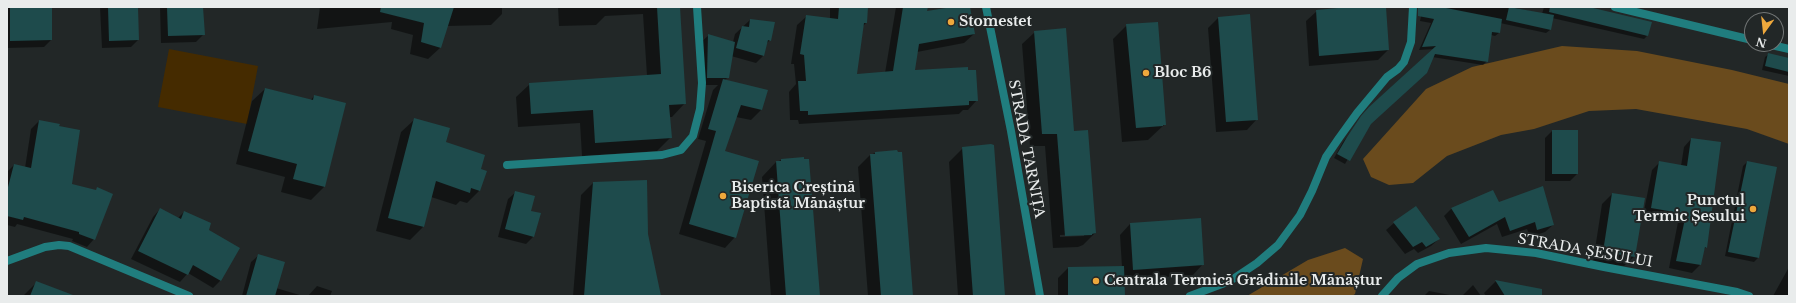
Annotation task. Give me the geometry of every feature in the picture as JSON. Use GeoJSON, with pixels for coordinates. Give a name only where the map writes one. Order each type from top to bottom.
{"type":"FeatureCollection","features":[{"type":"Feature","properties":{"kind":"street"},"geometry":{"type":"LineString","coordinates":[[507,165],[662,155],[681,150],[693,136],[700,109],[702,84],[697,7]]}},
{"type":"Feature","properties":{"kind":"street","name":"STRADA TARNIȚA"},"geometry":{"type":"LineString","coordinates":[[986,7],[1011,130],[1040,296]]}},
{"type":"Feature","properties":{"kind":"street"},"geometry":{"type":"LineString","coordinates":[[1190,296],[1230,281],[1257,263],[1278,245],[1300,215],[1312,191],[1326,156],[1357,113],[1387,77],[1398,69],[1404,62],[1410,42],[1413,7]]}},
{"type":"Feature","properties":{"kind":"street"},"geometry":{"type":"LineString","coordinates":[[1615,7],[1744,38]]}},
{"type":"Feature","properties":{"kind":"street"},"geometry":{"type":"LineString","coordinates":[[7,261],[45,247],[59,245],[69,246],[189,296]]}},
{"type":"Feature","properties":{"kind":"street","name":"STRADA ȘESULUI"},"geometry":{"type":"LineString","coordinates":[[1382,296],[1398,278],[1417,264],[1449,253],[1486,248],[1536,253],[1737,292],[1748,296]]}},
{"type":"Feature","properties":{"kind":"shaded area"},"geometry":{"type":"Polygon","coordinates":[[[1562,46],[1637,51],[1732,70],[1789,84],[1789,144],[1747,129],[1636,109],[1589,111],[1534,129],[1501,135],[1447,156],[1413,183],[1389,185],[1371,177],[1363,159],[1426,89],[1472,67],[1562,46]]]}},
{"type":"Feature","properties":{"kind":"shaded area"},"geometry":{"type":"Polygon","coordinates":[[[169,49],[258,66],[247,124],[158,107],[169,49]]]}},
{"type":"Feature","properties":{"kind":"shaded area"},"geometry":{"type":"Polygon","coordinates":[[[1345,248],[1363,259],[1355,294],[1352,296],[1247,296],[1308,260],[1345,248]]]}},
{"type":"Feature","properties":{"kind":"building"},"geometry":{"type":"Polygon","coordinates":[[[52,7],[52,40],[10,41],[10,8],[52,7]]]}},
{"type":"Feature","properties":{"kind":"building"},"geometry":{"type":"Polygon","coordinates":[[[108,7],[138,7],[139,40],[109,41],[108,7]]]}},
{"type":"Feature","properties":{"kind":"building"},"geometry":{"type":"Polygon","coordinates":[[[167,7],[203,7],[205,35],[168,36],[167,7]]]}},
{"type":"Feature","properties":{"kind":"building"},"geometry":{"type":"Polygon","coordinates":[[[381,7],[454,7],[441,48],[421,42],[424,23],[380,12],[381,7]]]}},
{"type":"Feature","properties":{"kind":"building"},"geometry":{"type":"Polygon","coordinates":[[[657,7],[680,7],[686,104],[669,105],[672,138],[595,143],[593,110],[531,114],[529,83],[661,74],[657,7]]]}},
{"type":"Feature","properties":{"kind":"building"},"geometry":{"type":"Polygon","coordinates":[[[839,7],[868,7],[867,23],[864,23],[857,74],[893,71],[903,7],[928,7],[927,11],[952,7],[970,7],[975,34],[919,44],[915,70],[968,67],[968,70],[976,70],[978,101],[969,101],[969,105],[808,115],[808,111],[800,111],[798,81],[806,81],[804,55],[800,54],[806,15],[838,19],[839,7]]]}},
{"type":"Feature","properties":{"kind":"building"},"geometry":{"type":"Polygon","coordinates":[[[1349,7],[1386,7],[1389,50],[1319,56],[1316,10],[1349,7]]]}},
{"type":"Feature","properties":{"kind":"building"},"geometry":{"type":"Polygon","coordinates":[[[1418,7],[1441,7],[1502,19],[1500,33],[1492,32],[1488,62],[1435,54],[1427,73],[1371,124],[1350,161],[1337,154],[1361,116],[1436,46],[1422,47],[1434,19],[1418,16],[1418,7]]]}},
{"type":"Feature","properties":{"kind":"building"},"geometry":{"type":"Polygon","coordinates":[[[1509,7],[1554,15],[1551,30],[1506,20],[1509,7]]]}},
{"type":"Feature","properties":{"kind":"building"},"geometry":{"type":"Polygon","coordinates":[[[1550,7],[1589,7],[1652,22],[1648,36],[1549,12],[1550,7]]]}},
{"type":"Feature","properties":{"kind":"building"},"geometry":{"type":"Polygon","coordinates":[[[1250,14],[1258,120],[1226,122],[1218,17],[1250,14]]]}},
{"type":"Feature","properties":{"kind":"building"},"geometry":{"type":"Polygon","coordinates":[[[750,19],[775,22],[771,41],[768,40],[764,56],[736,48],[742,26],[749,27],[750,19]]]}},
{"type":"Feature","properties":{"kind":"building","name":"Bloc B6"},"geometry":{"type":"Polygon","coordinates":[[[1158,22],[1166,125],[1136,128],[1126,24],[1158,22]]]}},
{"type":"Feature","properties":{"kind":"building"},"geometry":{"type":"Polygon","coordinates":[[[1066,28],[1074,131],[1088,130],[1096,233],[1092,235],[1065,236],[1057,134],[1042,134],[1034,31],[1066,28]]]}},
{"type":"Feature","properties":{"kind":"building"},"geometry":{"type":"Polygon","coordinates":[[[708,34],[735,42],[729,78],[707,78],[708,34]]]}},
{"type":"Feature","properties":{"kind":"building"},"geometry":{"type":"Polygon","coordinates":[[[1768,53],[1789,58],[1789,72],[1765,66],[1768,53]]]}},
{"type":"Feature","properties":{"kind":"building","name":"Biserica Creștină Baptistă Mănăștur"},"geometry":{"type":"Polygon","coordinates":[[[723,79],[768,90],[762,110],[741,105],[725,151],[759,161],[736,238],[689,224],[716,131],[708,129],[723,79]]]}},
{"type":"Feature","properties":{"kind":"building"},"geometry":{"type":"Polygon","coordinates":[[[265,88],[313,100],[314,95],[346,103],[325,187],[293,179],[297,164],[248,151],[265,88]]]}},
{"type":"Feature","properties":{"kind":"building"},"geometry":{"type":"Polygon","coordinates":[[[414,118],[450,128],[446,142],[485,155],[481,169],[487,171],[480,191],[471,188],[470,193],[436,181],[424,227],[388,218],[414,118]]]}},
{"type":"Feature","properties":{"kind":"building"},"geometry":{"type":"Polygon","coordinates":[[[39,120],[80,130],[72,184],[96,190],[97,187],[113,194],[95,240],[79,234],[79,232],[24,217],[23,220],[7,216],[7,191],[14,164],[31,168],[39,120]]]}},
{"type":"Feature","properties":{"kind":"building"},"geometry":{"type":"Polygon","coordinates":[[[1552,130],[1578,130],[1578,174],[1552,174],[1552,130]]]}},
{"type":"Feature","properties":{"kind":"building"},"geometry":{"type":"Polygon","coordinates":[[[1691,138],[1721,142],[1707,248],[1705,247],[1701,265],[1676,261],[1686,214],[1651,208],[1659,161],[1687,166],[1691,138]]]}},
{"type":"Feature","properties":{"kind":"building"},"geometry":{"type":"Polygon","coordinates":[[[994,145],[1005,296],[973,296],[962,147],[994,145]]]}},
{"type":"Feature","properties":{"kind":"building"},"geometry":{"type":"Polygon","coordinates":[[[897,150],[898,152],[902,152],[913,296],[881,296],[870,154],[875,154],[875,152],[897,150]]]}},
{"type":"Feature","properties":{"kind":"building"},"geometry":{"type":"Polygon","coordinates":[[[804,157],[804,159],[809,159],[820,296],[786,296],[776,161],[781,161],[781,159],[804,157]]]}},
{"type":"Feature","properties":{"kind":"building","name":"Punctul Termic Șesului"},"geometry":{"type":"Polygon","coordinates":[[[1747,161],[1777,167],[1759,258],[1728,252],[1747,161]]]}},
{"type":"Feature","properties":{"kind":"building"},"geometry":{"type":"Polygon","coordinates":[[[647,180],[648,234],[661,296],[584,296],[593,182],[647,180]]]}},
{"type":"Feature","properties":{"kind":"building"},"geometry":{"type":"Polygon","coordinates":[[[1543,186],[1554,225],[1537,230],[1535,222],[1510,231],[1505,217],[1469,237],[1451,208],[1493,190],[1499,202],[1543,186]]]}},
{"type":"Feature","properties":{"kind":"building"},"geometry":{"type":"Polygon","coordinates":[[[515,191],[535,196],[531,211],[541,213],[534,237],[505,229],[515,191]]]}},
{"type":"Feature","properties":{"kind":"building"},"geometry":{"type":"Polygon","coordinates":[[[1612,193],[1645,198],[1635,257],[1603,252],[1612,193]]]}},
{"type":"Feature","properties":{"kind":"building"},"geometry":{"type":"Polygon","coordinates":[[[1416,206],[1440,239],[1426,247],[1422,242],[1413,247],[1393,222],[1416,206]]]}},
{"type":"Feature","properties":{"kind":"building"},"geometry":{"type":"Polygon","coordinates":[[[160,208],[181,219],[184,211],[211,223],[209,230],[240,248],[221,281],[193,265],[188,275],[138,251],[160,208]]]}},
{"type":"Feature","properties":{"kind":"building"},"geometry":{"type":"Polygon","coordinates":[[[1201,218],[1204,265],[1133,270],[1130,223],[1201,218]]]}},
{"type":"Feature","properties":{"kind":"building"},"geometry":{"type":"Polygon","coordinates":[[[258,254],[285,262],[275,296],[246,296],[258,254]]]}},
{"type":"Feature","properties":{"kind":"building","name":"Centrala Termică Grădinile Mănăștur"},"geometry":{"type":"Polygon","coordinates":[[[1124,266],[1125,296],[1068,296],[1068,267],[1124,266]]]}},
{"type":"Feature","properties":{"kind":"building"},"geometry":{"type":"Polygon","coordinates":[[[1495,280],[1542,289],[1542,296],[1505,296],[1495,280]]]}},
{"type":"Feature","properties":{"kind":"building"},"geometry":{"type":"Polygon","coordinates":[[[36,281],[73,295],[73,296],[30,296],[36,281]]]}},
{"type":"Feature","properties":{"kind":"place","name":"Stomestet"},"geometry":{"type":"Point","coordinates":[951,22]}},
{"type":"Feature","properties":{"kind":"place","name":"Bloc B6"},"geometry":{"type":"Point","coordinates":[1146,73]}},
{"type":"Feature","properties":{"kind":"place","name":"Biserica Creștină Baptistă Mănăștur"},"geometry":{"type":"Point","coordinates":[723,196]}},
{"type":"Feature","properties":{"kind":"place","name":"Punctul Termic Șesului"},"geometry":{"type":"Point","coordinates":[1753,209]}},
{"type":"Feature","properties":{"kind":"place","name":"Centrala Termică Grădinile Mănăștur"},"geometry":{"type":"Point","coordinates":[1096,281]}}]}
